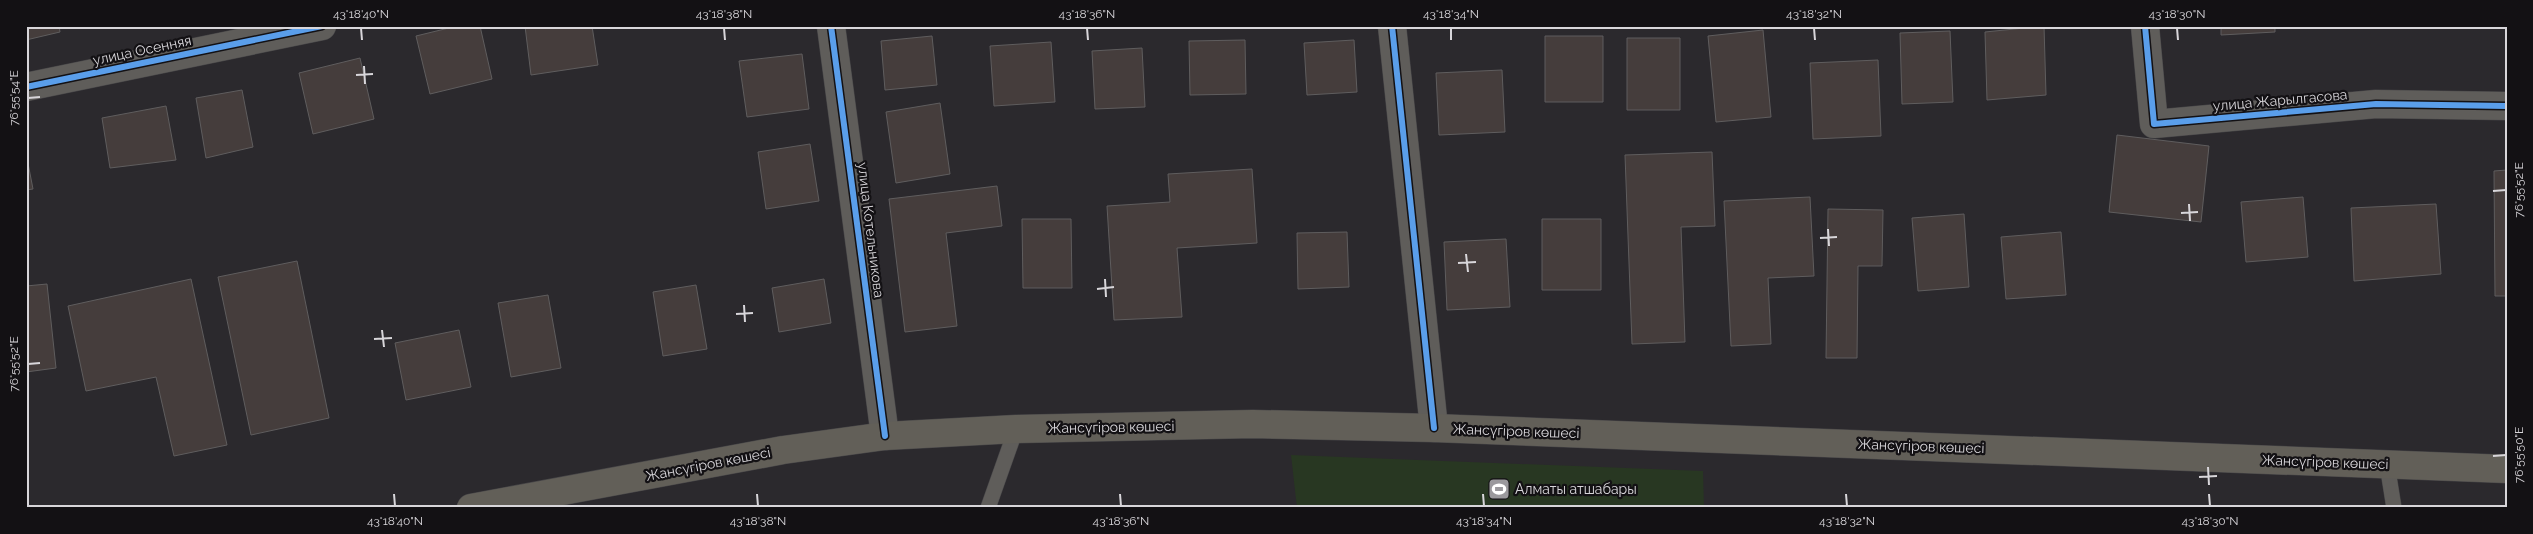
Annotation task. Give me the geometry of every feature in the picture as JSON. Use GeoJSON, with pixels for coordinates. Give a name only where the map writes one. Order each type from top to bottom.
{"type":"FeatureCollection","features":[{"type":"Feature","properties":{"kind":"main road","name":"Жансүгіров көшесі"},"geometry":{"type":"LineString","coordinates":[[471,508],[783,450],[885,436],[1016,429],[1253,424],[1434,428],[2507,469]]}},
{"type":"Feature","properties":{"kind":"street","name":"улица Осенняя"},"geometry":{"type":"LineString","coordinates":[[26,87],[322,26]]}},
{"type":"Feature","properties":{"kind":"street","name":"улица Котельникова"},"geometry":{"type":"LineString","coordinates":[[831,26],[885,436]]}},
{"type":"Feature","properties":{"kind":"street"},"geometry":{"type":"LineString","coordinates":[[1392,26],[1434,428]]}},
{"type":"Feature","properties":{"kind":"street","name":"улица Жарылгасова"},"geometry":{"type":"LineString","coordinates":[[2145,26],[2154,124],[2376,104],[2507,106]]}},
{"type":"Feature","properties":{"kind":"lane"},"geometry":{"type":"LineString","coordinates":[[988,508],[1016,429]]}},
{"type":"Feature","properties":{"kind":"lane"},"geometry":{"type":"LineString","coordinates":[[2387,464],[2394,508]]}},
{"type":"Feature","properties":{"kind":"green space","name":"Алматы атшабары"},"geometry":{"type":"Polygon","coordinates":[[[1291,455],[1703,471],[1704,508],[1297,508],[1291,455]]]}},
{"type":"Feature","properties":{"kind":"building"},"geometry":{"type":"Polygon","coordinates":[[[26,26],[59,26],[60,32],[26,40],[26,26]]]}},
{"type":"Feature","properties":{"kind":"building"},"geometry":{"type":"Polygon","coordinates":[[[457,26],[480,26],[492,79],[430,94],[416,36],[457,26]]]}},
{"type":"Feature","properties":{"kind":"building"},"geometry":{"type":"Polygon","coordinates":[[[525,26],[592,26],[598,65],[531,75],[525,26]]]}},
{"type":"Feature","properties":{"kind":"building"},"geometry":{"type":"Polygon","coordinates":[[[2044,26],[2046,95],[1987,100],[1985,32],[2044,26]]]}},
{"type":"Feature","properties":{"kind":"building"},"geometry":{"type":"Polygon","coordinates":[[[2221,26],[2275,26],[2275,32],[2221,35],[2221,26]]]}},
{"type":"Feature","properties":{"kind":"building"},"geometry":{"type":"Polygon","coordinates":[[[1763,30],[1771,117],[1716,122],[1708,36],[1763,30]]]}},
{"type":"Feature","properties":{"kind":"building"},"geometry":{"type":"Polygon","coordinates":[[[1950,31],[1953,102],[1902,104],[1900,33],[1950,31]]]}},
{"type":"Feature","properties":{"kind":"building"},"geometry":{"type":"Polygon","coordinates":[[[932,36],[937,85],[885,90],[881,41],[932,36]]]}},
{"type":"Feature","properties":{"kind":"building"},"geometry":{"type":"Polygon","coordinates":[[[1545,36],[1603,36],[1603,102],[1545,102],[1545,36]]]}},
{"type":"Feature","properties":{"kind":"building"},"geometry":{"type":"Polygon","coordinates":[[[1627,38],[1680,38],[1680,110],[1627,110],[1627,38]]]}},
{"type":"Feature","properties":{"kind":"building"},"geometry":{"type":"Polygon","coordinates":[[[1245,40],[1246,94],[1190,95],[1189,41],[1245,40]]]}},
{"type":"Feature","properties":{"kind":"building"},"geometry":{"type":"Polygon","coordinates":[[[1354,40],[1357,92],[1307,95],[1304,43],[1354,40]]]}},
{"type":"Feature","properties":{"kind":"building"},"geometry":{"type":"Polygon","coordinates":[[[1051,42],[1055,102],[994,106],[990,46],[1051,42]]]}},
{"type":"Feature","properties":{"kind":"building"},"geometry":{"type":"Polygon","coordinates":[[[1142,48],[1145,107],[1095,109],[1092,51],[1142,48]]]}},
{"type":"Feature","properties":{"kind":"building"},"geometry":{"type":"Polygon","coordinates":[[[802,54],[809,109],[747,117],[739,61],[802,54]]]}},
{"type":"Feature","properties":{"kind":"building"},"geometry":{"type":"Polygon","coordinates":[[[360,58],[374,119],[313,134],[299,73],[360,58]]]}},
{"type":"Feature","properties":{"kind":"building"},"geometry":{"type":"Polygon","coordinates":[[[1878,60],[1881,136],[1813,139],[1810,63],[1878,60]]]}},
{"type":"Feature","properties":{"kind":"building"},"geometry":{"type":"Polygon","coordinates":[[[1502,70],[1505,132],[1439,135],[1436,73],[1502,70]]]}},
{"type":"Feature","properties":{"kind":"building"},"geometry":{"type":"Polygon","coordinates":[[[242,90],[253,147],[206,158],[196,98],[242,90]]]}},
{"type":"Feature","properties":{"kind":"building"},"geometry":{"type":"Polygon","coordinates":[[[940,103],[950,174],[896,183],[886,112],[940,103]]]}},
{"type":"Feature","properties":{"kind":"building"},"geometry":{"type":"Polygon","coordinates":[[[166,106],[176,160],[110,168],[102,118],[166,106]]]}},
{"type":"Feature","properties":{"kind":"building"},"geometry":{"type":"Polygon","coordinates":[[[2117,135],[2209,146],[2201,222],[2109,212],[2117,135]]]}},
{"type":"Feature","properties":{"kind":"building"},"geometry":{"type":"Polygon","coordinates":[[[810,144],[819,201],[766,209],[758,152],[810,144]]]}},
{"type":"Feature","properties":{"kind":"building"},"geometry":{"type":"Polygon","coordinates":[[[1712,152],[1715,226],[1681,227],[1685,342],[1632,344],[1625,155],[1712,152]]]}},
{"type":"Feature","properties":{"kind":"building"},"geometry":{"type":"Polygon","coordinates":[[[26,153],[33,189],[26,190],[26,153]]]}},
{"type":"Feature","properties":{"kind":"building"},"geometry":{"type":"Polygon","coordinates":[[[1252,169],[1257,243],[1177,248],[1182,317],[1114,320],[1107,206],[1170,202],[1168,174],[1252,169]]]}},
{"type":"Feature","properties":{"kind":"building"},"geometry":{"type":"Polygon","coordinates":[[[2507,170],[2507,296],[2495,296],[2494,171],[2507,170]]]}},
{"type":"Feature","properties":{"kind":"building"},"geometry":{"type":"Polygon","coordinates":[[[997,186],[1002,226],[946,233],[957,326],[905,332],[889,199],[997,186]]]}},
{"type":"Feature","properties":{"kind":"building"},"geometry":{"type":"Polygon","coordinates":[[[1810,197],[1814,276],[1768,278],[1771,344],[1731,346],[1724,201],[1810,197]]]}},
{"type":"Feature","properties":{"kind":"building"},"geometry":{"type":"Polygon","coordinates":[[[2303,197],[2308,257],[2246,262],[2241,202],[2303,197]]]}},
{"type":"Feature","properties":{"kind":"building"},"geometry":{"type":"Polygon","coordinates":[[[2436,204],[2441,274],[2354,281],[2351,208],[2436,204]]]}},
{"type":"Feature","properties":{"kind":"building"},"geometry":{"type":"Polygon","coordinates":[[[1828,209],[1883,210],[1882,266],[1858,266],[1857,358],[1826,358],[1828,209]]]}},
{"type":"Feature","properties":{"kind":"building"},"geometry":{"type":"Polygon","coordinates":[[[1964,214],[1969,287],[1918,291],[1912,218],[1964,214]]]}},
{"type":"Feature","properties":{"kind":"building"},"geometry":{"type":"Polygon","coordinates":[[[1022,219],[1071,219],[1072,288],[1023,288],[1022,219]]]}},
{"type":"Feature","properties":{"kind":"building"},"geometry":{"type":"Polygon","coordinates":[[[1542,219],[1601,219],[1601,290],[1542,290],[1542,219]]]}},
{"type":"Feature","properties":{"kind":"building"},"geometry":{"type":"Polygon","coordinates":[[[1347,232],[1349,287],[1298,289],[1297,233],[1347,232]]]}},
{"type":"Feature","properties":{"kind":"building"},"geometry":{"type":"Polygon","coordinates":[[[2061,232],[2066,295],[2006,299],[2001,237],[2061,232]]]}},
{"type":"Feature","properties":{"kind":"building"},"geometry":{"type":"Polygon","coordinates":[[[1506,239],[1510,307],[1447,310],[1444,242],[1506,239]]]}},
{"type":"Feature","properties":{"kind":"building"},"geometry":{"type":"Polygon","coordinates":[[[297,261],[329,418],[251,435],[218,277],[297,261]]]}},
{"type":"Feature","properties":{"kind":"building"},"geometry":{"type":"Polygon","coordinates":[[[191,279],[227,445],[174,456],[156,377],[86,391],[68,306],[191,279]]]}},
{"type":"Feature","properties":{"kind":"building"},"geometry":{"type":"Polygon","coordinates":[[[824,279],[831,323],[779,332],[772,288],[824,279]]]}},
{"type":"Feature","properties":{"kind":"building"},"geometry":{"type":"Polygon","coordinates":[[[47,284],[56,368],[26,372],[26,286],[47,284]]]}},
{"type":"Feature","properties":{"kind":"building"},"geometry":{"type":"Polygon","coordinates":[[[696,285],[707,349],[663,356],[653,292],[696,285]]]}},
{"type":"Feature","properties":{"kind":"building"},"geometry":{"type":"Polygon","coordinates":[[[548,295],[561,368],[511,377],[498,303],[548,295]]]}},
{"type":"Feature","properties":{"kind":"building"},"geometry":{"type":"Polygon","coordinates":[[[459,330],[471,387],[406,400],[395,343],[459,330]]]}},
{"type":"Feature","properties":{"kind":"cycle path"},"geometry":{"type":"LineString","coordinates":[[26,87],[322,26]]}},
{"type":"Feature","properties":{"kind":"cycle path"},"geometry":{"type":"LineString","coordinates":[[831,26],[885,436]]}},
{"type":"Feature","properties":{"kind":"cycle path"},"geometry":{"type":"LineString","coordinates":[[1392,26],[1434,428]]}},
{"type":"Feature","properties":{"kind":"cycle path"},"geometry":{"type":"LineString","coordinates":[[2145,26],[2154,124],[2376,104],[2507,106]]}},
{"type":"Feature","properties":{"kind":"place","name":"Алматы атшабары"},"geometry":{"type":"Point","coordinates":[1499,489]}}]}
